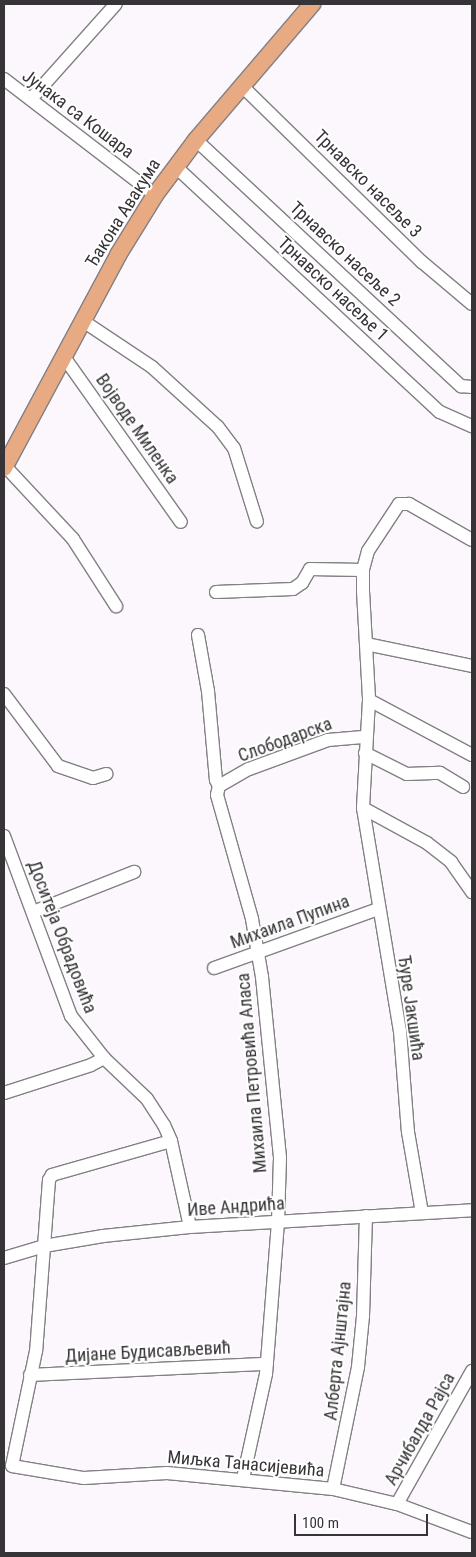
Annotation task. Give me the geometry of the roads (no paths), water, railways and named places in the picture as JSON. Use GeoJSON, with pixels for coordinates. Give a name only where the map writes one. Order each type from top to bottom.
{"type":"FeatureCollection","features":[{"type":"Feature","properties":{"kind":"main road","name":"Ђакона Авакума"},"geometry":{"type":"LineString","coordinates":[[4,467],[118,255],[155,195],[196,140],[312,4]]}},
{"type":"Feature","properties":{"kind":"street"},"geometry":{"type":"LineString","coordinates":[[31,99],[116,4]]}},
{"type":"Feature","properties":{"kind":"street","name":"Јунака са Кошара"},"geometry":{"type":"LineString","coordinates":[[4,79],[155,195]]}},
{"type":"Feature","properties":{"kind":"street","name":"Трнавско насеље 3"},"geometry":{"type":"LineString","coordinates":[[242,86],[422,262],[472,304]]}},
{"type":"Feature","properties":{"kind":"street","name":"Трнавско насеље 2"},"geometry":{"type":"LineString","coordinates":[[196,140],[461,386],[472,386]]}},
{"type":"Feature","properties":{"kind":"street","name":"Трнавско насеље 1"},"geometry":{"type":"LineString","coordinates":[[176,167],[440,412],[472,426]]}},
{"type":"Feature","properties":{"kind":"street"},"geometry":{"type":"LineString","coordinates":[[84,321],[152,367],[218,427],[234,448],[257,522]]}},
{"type":"Feature","properties":{"kind":"street","name":"Војводе Миленка"},"geometry":{"type":"LineString","coordinates":[[64,357],[181,522]]}},
{"type":"Feature","properties":{"kind":"street"},"geometry":{"type":"LineString","coordinates":[[4,467],[73,539],[116,606]]}},
{"type":"Feature","properties":{"kind":"street","name":"Ђуре Јакшића"},"geometry":{"type":"LineString","coordinates":[[422,1213],[408,1132],[400,1032],[378,909],[363,808],[369,700],[363,570],[368,550],[399,504],[409,504],[472,540]]}},
{"type":"Feature","properties":{"kind":"street"},"geometry":{"type":"LineString","coordinates":[[216,592],[293,589],[310,569],[363,570]]}},
{"type":"Feature","properties":{"kind":"street","name":"Михаила Петровића Аласа"},"geometry":{"type":"LineString","coordinates":[[198,635],[208,691],[216,780],[220,786],[218,795],[252,919],[258,952],[275,1094],[280,1158],[278,1222],[267,1364],[257,1425],[243,1479]]}},
{"type":"Feature","properties":{"kind":"street"},"geometry":{"type":"LineString","coordinates":[[366,644],[472,666]]}},
{"type":"Feature","properties":{"kind":"street"},"geometry":{"type":"LineString","coordinates":[[4,694],[58,766],[93,778],[106,774]]}},
{"type":"Feature","properties":{"kind":"street"},"geometry":{"type":"LineString","coordinates":[[369,700],[472,755]]}},
{"type":"Feature","properties":{"kind":"street","name":"Слободарска"},"geometry":{"type":"LineString","coordinates":[[220,786],[249,769],[328,740],[366,737]]}},
{"type":"Feature","properties":{"kind":"street"},"geometry":{"type":"LineString","coordinates":[[365,753],[408,774],[440,773],[463,787]]}},
{"type":"Feature","properties":{"kind":"street"},"geometry":{"type":"LineString","coordinates":[[363,808],[427,843],[451,862],[472,892]]}},
{"type":"Feature","properties":{"kind":"street","name":"Доситеја Обрадовића"},"geometry":{"type":"LineString","coordinates":[[4,836],[71,1016],[104,1058],[147,1099],[171,1141],[190,1227]]}},
{"type":"Feature","properties":{"kind":"street"},"geometry":{"type":"LineString","coordinates":[[33,912],[134,872]]}},
{"type":"Feature","properties":{"kind":"street","name":"Михаила Пупина"},"geometry":{"type":"LineString","coordinates":[[214,968],[378,909]]}},
{"type":"Feature","properties":{"kind":"street"},"geometry":{"type":"LineString","coordinates":[[4,1093],[91,1066],[104,1058]]}},
{"type":"Feature","properties":{"kind":"street"},"geometry":{"type":"LineString","coordinates":[[30,1375],[36,1351],[48,1180],[52,1175],[171,1141]]}},
{"type":"Feature","properties":{"kind":"street","name":"Иве Андрића"},"geometry":{"type":"LineString","coordinates":[[4,1258],[44,1246],[190,1227],[472,1210]]}},
{"type":"Feature","properties":{"kind":"street","name":"Алберта Ајнштајна"},"geometry":{"type":"LineString","coordinates":[[333,1489],[358,1367],[363,1316],[366,1216]]}},
{"type":"Feature","properties":{"kind":"street","name":"Дијане Будисављевић"},"geometry":{"type":"LineString","coordinates":[[30,1375],[267,1364]]}},
{"type":"Feature","properties":{"kind":"street","name":"Арчибалда Рајса"},"geometry":{"type":"LineString","coordinates":[[397,1504],[472,1371]]}},
{"type":"Feature","properties":{"kind":"street","name":"Миљка Танасијевића"},"geometry":{"type":"LineString","coordinates":[[30,1375],[12,1466],[84,1478],[167,1473],[333,1489],[397,1504],[472,1532]]}}]}
